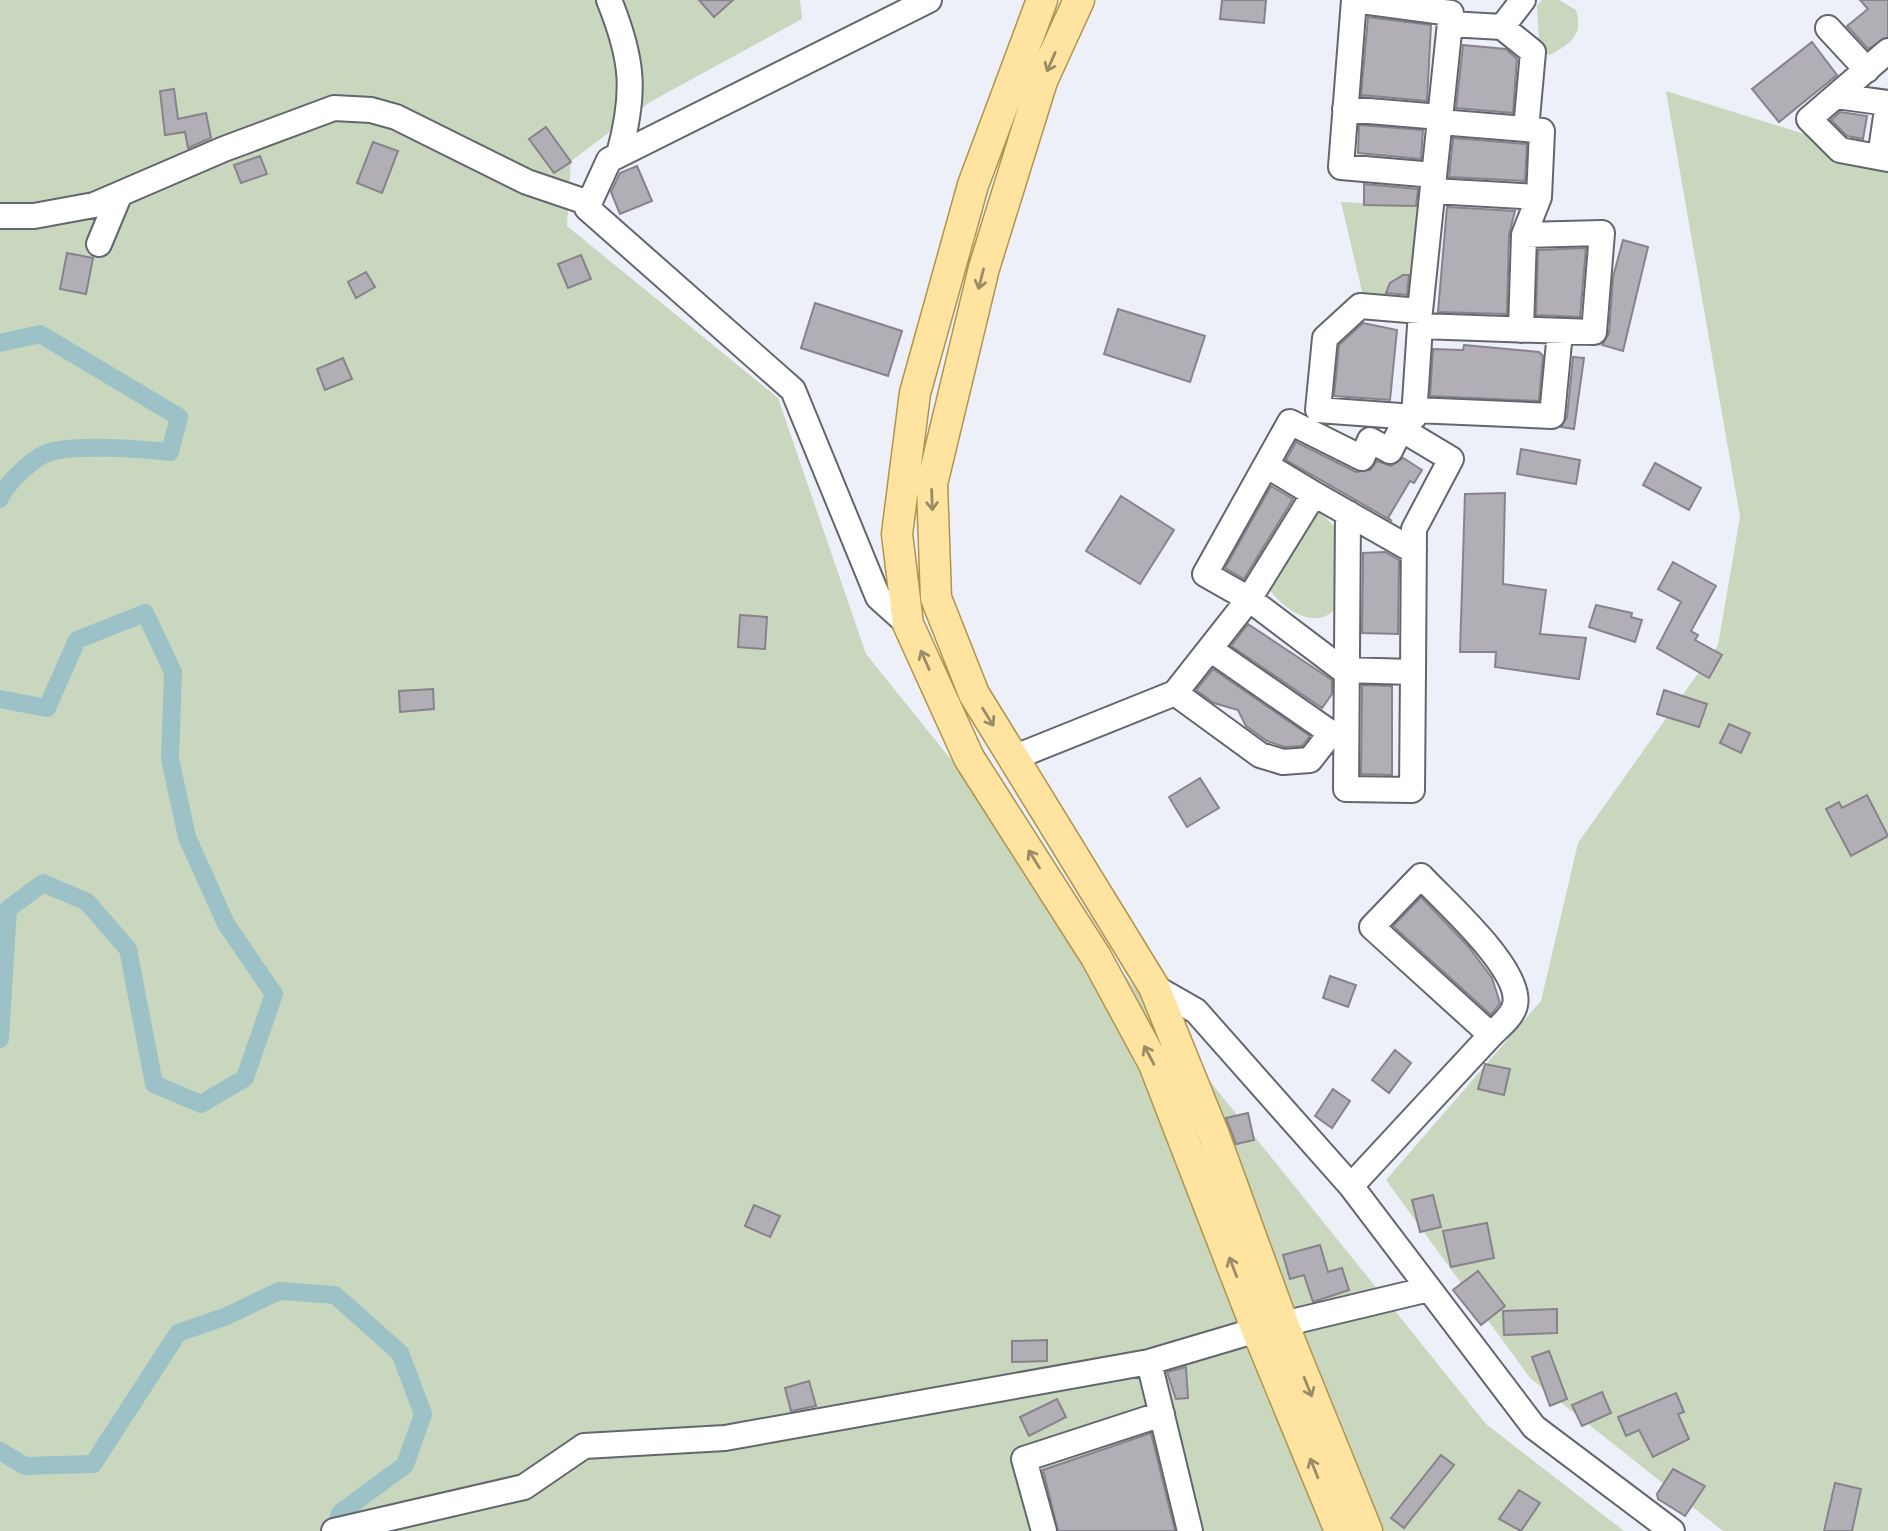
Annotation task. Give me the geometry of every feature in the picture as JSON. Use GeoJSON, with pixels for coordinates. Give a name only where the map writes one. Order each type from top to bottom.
{"type":"FeatureCollection","features":[{"type":"Feature","properties":{"kind":"main road"},"geometry":{"type":"LineString","coordinates":[[1042,0],[973,185],[915,393],[897,534],[908,624],[969,758],[1096,957],[1154,1064],[1270,1327],[1367,1531]]}},
{"type":"Feature","properties":{"kind":"main road"},"geometry":{"type":"LineString","coordinates":[[1079,0],[1042,81],[988,254],[932,484],[936,598],[974,694],[1154,986],[1214,1135],[1270,1327],[1340,1531]]}},
{"type":"Feature","properties":{"kind":"street"},"geometry":{"type":"LineString","coordinates":[[609,0],[628,52],[632,86],[620,154]]}},
{"type":"Feature","properties":{"kind":"street"},"geometry":{"type":"LineString","coordinates":[[908,624],[878,597],[793,390],[587,208],[609,160],[929,0]]}},
{"type":"Feature","properties":{"kind":"street"},"geometry":{"type":"LineString","coordinates":[[1524,235],[1602,233],[1594,332],[1521,330],[1420,318],[1360,306],[1325,338],[1318,410],[1414,417],[1420,318],[1433,183],[1451,13],[1354,0],[1341,167],[1433,183],[1539,197]]}},
{"type":"Feature","properties":{"kind":"street"},"geometry":{"type":"LineString","coordinates":[[1502,27],[1523,0]]}},
{"type":"Feature","properties":{"kind":"street"},"geometry":{"type":"LineString","coordinates":[[1450,24],[1502,27],[1533,52],[1526,129]]}},
{"type":"Feature","properties":{"kind":"street"},"geometry":{"type":"LineString","coordinates":[[1828,29],[1867,70]]}},
{"type":"Feature","properties":{"kind":"street"},"geometry":{"type":"LineString","coordinates":[[1836,96],[1888,103],[1884,158],[1840,150],[1809,119],[1888,51]]}},
{"type":"Feature","properties":{"kind":"street"},"geometry":{"type":"LineString","coordinates":[[0,216],[64,212],[119,196],[315,112],[352,107],[397,117],[527,182],[589,203]]}},
{"type":"Feature","properties":{"kind":"street"},"geometry":{"type":"LineString","coordinates":[[1345,109],[1542,131],[1539,197],[1524,235],[1521,330]]}},
{"type":"Feature","properties":{"kind":"street"},"geometry":{"type":"LineString","coordinates":[[99,244],[119,196]]}},
{"type":"Feature","properties":{"kind":"street"},"geometry":{"type":"LineString","coordinates":[[1415,410],[1552,416],[1560,331]]}},
{"type":"Feature","properties":{"kind":"street"},"geometry":{"type":"LineString","coordinates":[[1348,513],[1349,670],[1339,733],[1346,789],[1412,790],[1413,672],[1414,551],[1414,529],[1451,459],[1401,429],[1390,451],[1370,440],[1362,458],[1290,422],[1205,574],[1250,599],[1343,670],[1349,670],[1413,672]]}},
{"type":"Feature","properties":{"kind":"street"},"geometry":{"type":"LineString","coordinates":[[1266,465],[1414,551]]}},
{"type":"Feature","properties":{"kind":"street"},"geometry":{"type":"LineString","coordinates":[[1013,758],[1175,693],[1250,599],[1314,494]]}},
{"type":"Feature","properties":{"kind":"street"},"geometry":{"type":"LineString","coordinates":[[1210,649],[1339,733]]}},
{"type":"Feature","properties":{"kind":"street"},"geometry":{"type":"LineString","coordinates":[[1175,693],[1260,755],[1283,762],[1310,760],[1339,733]]}},
{"type":"Feature","properties":{"kind":"street"},"geometry":{"type":"LineString","coordinates":[[1351,1186],[1491,1035],[1515,1008],[1516,995],[1505,968],[1421,876],[1372,927],[1491,1035]]}},
{"type":"Feature","properties":{"kind":"street"},"geometry":{"type":"LineString","coordinates":[[1154,986],[1196,1011],[1351,1186],[1534,1427],[1672,1531]]}},
{"type":"Feature","properties":{"kind":"street"},"geometry":{"type":"LineString","coordinates":[[334,1531],[524,1487],[584,1446],[725,1437],[1149,1362],[1270,1327],[1429,1289]]}},
{"type":"Feature","properties":{"kind":"street"},"geometry":{"type":"LineString","coordinates":[[1149,1362],[1190,1531]]}},
{"type":"Feature","properties":{"kind":"street"},"geometry":{"type":"LineString","coordinates":[[1044,1531],[1024,1459],[1162,1414]]}},
{"type":"Feature","properties":{"kind":"green space"},"geometry":{"type":"Polygon","coordinates":[[[0,0],[800,0],[802,19],[650,102],[571,161],[567,226],[778,398],[866,654],[1486,1424],[1624,1531],[0,1531],[0,0]]]}},
{"type":"Feature","properties":{"kind":"green space"},"geometry":{"type":"Polygon","coordinates":[[[1542,0],[1559,0],[1576,10],[1578,19],[1574,38],[1550,55],[1544,52],[1539,39],[1537,6],[1542,0]]]}},
{"type":"Feature","properties":{"kind":"green space"},"geometry":{"type":"Polygon","coordinates":[[[1666,91],[1888,160],[1888,1531],[1723,1531],[1530,1378],[1386,1180],[1541,1001],[1578,843],[1718,645],[1740,517],[1666,91]]]}},
{"type":"Feature","properties":{"kind":"green space"},"geometry":{"type":"Polygon","coordinates":[[[1341,202],[1420,206],[1411,275],[1400,277],[1390,285],[1383,300],[1364,300],[1341,202]]]}},
{"type":"Feature","properties":{"kind":"green space"},"geometry":{"type":"Polygon","coordinates":[[[1319,511],[1340,532],[1338,606],[1329,614],[1310,618],[1290,610],[1267,587],[1314,513],[1319,511]]]}},
{"type":"Feature","properties":{"kind":"building"},"geometry":{"type":"Polygon","coordinates":[[[699,0],[733,0],[714,17],[699,0]]]}},
{"type":"Feature","properties":{"kind":"building"},"geometry":{"type":"Polygon","coordinates":[[[1222,0],[1266,0],[1264,23],[1220,19],[1222,0]]]}},
{"type":"Feature","properties":{"kind":"building"},"geometry":{"type":"Polygon","coordinates":[[[1860,0],[1888,0],[1888,37],[1868,49],[1847,26],[1868,9],[1860,0]]]}},
{"type":"Feature","properties":{"kind":"building"},"geometry":{"type":"Polygon","coordinates":[[[1368,17],[1431,25],[1427,101],[1361,95],[1368,17]]]}},
{"type":"Feature","properties":{"kind":"building"},"geometry":{"type":"Polygon","coordinates":[[[1812,42],[1837,75],[1779,122],[1752,89],[1812,42]]]}},
{"type":"Feature","properties":{"kind":"building"},"geometry":{"type":"Polygon","coordinates":[[[1463,45],[1506,49],[1517,59],[1513,113],[1456,108],[1463,45]]]}},
{"type":"Feature","properties":{"kind":"building"},"geometry":{"type":"Polygon","coordinates":[[[174,89],[178,119],[206,113],[211,138],[188,148],[185,132],[165,135],[160,91],[174,89]]]}},
{"type":"Feature","properties":{"kind":"building"},"geometry":{"type":"Polygon","coordinates":[[[1840,112],[1867,116],[1863,139],[1847,136],[1831,120],[1840,112]]]}},
{"type":"Feature","properties":{"kind":"building"},"geometry":{"type":"Polygon","coordinates":[[[1359,125],[1423,130],[1421,159],[1358,153],[1359,125]]]}},
{"type":"Feature","properties":{"kind":"building"},"geometry":{"type":"Polygon","coordinates":[[[546,127],[571,162],[554,173],[529,139],[546,127]]]}},
{"type":"Feature","properties":{"kind":"building"},"geometry":{"type":"Polygon","coordinates":[[[1453,138],[1527,144],[1525,181],[1449,177],[1453,138]]]}},
{"type":"Feature","properties":{"kind":"building"},"geometry":{"type":"Polygon","coordinates":[[[373,142],[398,151],[382,193],[357,183],[373,142]]]}},
{"type":"Feature","properties":{"kind":"building"},"geometry":{"type":"Polygon","coordinates":[[[260,156],[267,174],[241,183],[234,165],[260,156]]]}},
{"type":"Feature","properties":{"kind":"building"},"geometry":{"type":"Polygon","coordinates":[[[637,166],[652,201],[620,214],[611,192],[620,173],[637,166]]]}},
{"type":"Feature","properties":{"kind":"building"},"geometry":{"type":"Polygon","coordinates":[[[1364,184],[1418,189],[1416,206],[1364,205],[1364,184]]]}},
{"type":"Feature","properties":{"kind":"building"},"geometry":{"type":"Polygon","coordinates":[[[1447,207],[1515,211],[1509,235],[1507,314],[1438,312],[1447,207]]]}},
{"type":"Feature","properties":{"kind":"building"},"geometry":{"type":"Polygon","coordinates":[[[1623,240],[1648,247],[1623,351],[1602,345],[1609,333],[1613,277],[1623,240]]]}},
{"type":"Feature","properties":{"kind":"building"},"geometry":{"type":"Polygon","coordinates":[[[1586,248],[1580,317],[1536,315],[1538,250],[1586,248]]]}},
{"type":"Feature","properties":{"kind":"building"},"geometry":{"type":"Polygon","coordinates":[[[67,253],[93,258],[86,294],[60,289],[67,253]]]}},
{"type":"Feature","properties":{"kind":"building"},"geometry":{"type":"Polygon","coordinates":[[[581,255],[591,279],[568,288],[558,264],[581,255]]]}},
{"type":"Feature","properties":{"kind":"building"},"geometry":{"type":"Polygon","coordinates":[[[366,272],[375,287],[356,298],[348,282],[366,272]]]}},
{"type":"Feature","properties":{"kind":"building"},"geometry":{"type":"Polygon","coordinates":[[[1403,275],[1409,275],[1407,295],[1386,293],[1390,283],[1403,275]]]}},
{"type":"Feature","properties":{"kind":"building"},"geometry":{"type":"Polygon","coordinates":[[[815,303],[902,331],[888,376],[801,348],[815,303]]]}},
{"type":"Feature","properties":{"kind":"building"},"geometry":{"type":"Polygon","coordinates":[[[1118,309],[1205,336],[1190,382],[1104,354],[1118,309]]]}},
{"type":"Feature","properties":{"kind":"building"},"geometry":{"type":"Polygon","coordinates":[[[1363,323],[1397,330],[1390,400],[1334,396],[1339,345],[1363,323]]]}},
{"type":"Feature","properties":{"kind":"building"},"geometry":{"type":"Polygon","coordinates":[[[1464,345],[1539,352],[1543,356],[1539,401],[1430,396],[1433,349],[1463,350],[1464,345]]]}},
{"type":"Feature","properties":{"kind":"building"},"geometry":{"type":"Polygon","coordinates":[[[1573,357],[1584,358],[1574,429],[1561,427],[1567,417],[1573,357]]]}},
{"type":"Feature","properties":{"kind":"building"},"geometry":{"type":"Polygon","coordinates":[[[343,358],[352,379],[325,390],[317,369],[343,358]]]}},
{"type":"Feature","properties":{"kind":"building"},"geometry":{"type":"Polygon","coordinates":[[[1296,442],[1356,472],[1370,470],[1377,461],[1391,466],[1403,458],[1422,470],[1414,483],[1410,481],[1388,518],[1392,521],[1286,460],[1296,442]]]}},
{"type":"Feature","properties":{"kind":"building"},"geometry":{"type":"Polygon","coordinates":[[[1521,449],[1580,460],[1576,484],[1517,474],[1521,449]]]}},
{"type":"Feature","properties":{"kind":"building"},"geometry":{"type":"Polygon","coordinates":[[[1655,463],[1701,488],[1689,510],[1643,485],[1655,463]]]}},
{"type":"Feature","properties":{"kind":"building"},"geometry":{"type":"Polygon","coordinates":[[[1271,486],[1293,499],[1244,579],[1225,568],[1271,486]]]}},
{"type":"Feature","properties":{"kind":"building"},"geometry":{"type":"Polygon","coordinates":[[[1505,493],[1503,584],[1546,590],[1540,634],[1586,638],[1579,679],[1495,667],[1496,652],[1460,652],[1465,494],[1505,493]]]}},
{"type":"Feature","properties":{"kind":"building"},"geometry":{"type":"Polygon","coordinates":[[[1121,496],[1174,530],[1140,584],[1086,551],[1121,496]]]}},
{"type":"Feature","properties":{"kind":"building"},"geometry":{"type":"Polygon","coordinates":[[[1385,552],[1399,560],[1398,634],[1362,633],[1363,553],[1385,552]]]}},
{"type":"Feature","properties":{"kind":"building"},"geometry":{"type":"Polygon","coordinates":[[[1673,562],[1716,586],[1691,631],[1698,635],[1695,640],[1722,655],[1709,678],[1657,648],[1681,602],[1658,589],[1673,562]]]}},
{"type":"Feature","properties":{"kind":"building"},"geometry":{"type":"Polygon","coordinates":[[[1596,605],[1632,613],[1631,617],[1642,620],[1635,642],[1589,627],[1596,605]]]}},
{"type":"Feature","properties":{"kind":"building"},"geometry":{"type":"Polygon","coordinates":[[[740,615],[767,617],[765,649],[738,647],[740,615]]]}},
{"type":"Feature","properties":{"kind":"building"},"geometry":{"type":"Polygon","coordinates":[[[1248,624],[1332,680],[1332,694],[1322,708],[1231,646],[1248,624]]]}},
{"type":"Feature","properties":{"kind":"building"},"geometry":{"type":"Polygon","coordinates":[[[1213,669],[1310,736],[1302,746],[1285,747],[1267,741],[1246,726],[1238,710],[1214,703],[1196,690],[1213,669]]]}},
{"type":"Feature","properties":{"kind":"building"},"geometry":{"type":"Polygon","coordinates":[[[1362,685],[1392,686],[1392,775],[1361,774],[1362,685]]]}},
{"type":"Feature","properties":{"kind":"building"},"geometry":{"type":"Polygon","coordinates":[[[433,689],[434,709],[400,712],[399,691],[433,689]]]}},
{"type":"Feature","properties":{"kind":"building"},"geometry":{"type":"Polygon","coordinates":[[[1664,690],[1707,704],[1699,727],[1657,714],[1664,690]]]}},
{"type":"Feature","properties":{"kind":"building"},"geometry":{"type":"Polygon","coordinates":[[[1729,724],[1750,733],[1741,753],[1720,743],[1729,724]]]}},
{"type":"Feature","properties":{"kind":"building"},"geometry":{"type":"Polygon","coordinates":[[[1200,778],[1219,808],[1187,827],[1169,797],[1200,778]]]}},
{"type":"Feature","properties":{"kind":"building"},"geometry":{"type":"Polygon","coordinates":[[[1867,795],[1888,836],[1851,856],[1826,809],[1839,802],[1842,808],[1867,795]]]}},
{"type":"Feature","properties":{"kind":"building"},"geometry":{"type":"Polygon","coordinates":[[[1421,897],[1468,946],[1492,978],[1500,1003],[1491,1015],[1393,926],[1421,897]]]}},
{"type":"Feature","properties":{"kind":"building"},"geometry":{"type":"Polygon","coordinates":[[[1330,976],[1356,985],[1348,1007],[1323,998],[1330,976]]]}},
{"type":"Feature","properties":{"kind":"building"},"geometry":{"type":"Polygon","coordinates":[[[1395,1050],[1411,1063],[1389,1093],[1372,1080],[1395,1050]]]}},
{"type":"Feature","properties":{"kind":"building"},"geometry":{"type":"Polygon","coordinates":[[[1485,1064],[1510,1069],[1504,1095],[1478,1089],[1485,1064]]]}},
{"type":"Feature","properties":{"kind":"building"},"geometry":{"type":"Polygon","coordinates":[[[1333,1089],[1350,1101],[1332,1128],[1315,1116],[1333,1089]]]}},
{"type":"Feature","properties":{"kind":"building"},"geometry":{"type":"Polygon","coordinates":[[[1248,1113],[1254,1140],[1236,1144],[1226,1118],[1248,1113]]]}},
{"type":"Feature","properties":{"kind":"building"},"geometry":{"type":"Polygon","coordinates":[[[1433,1195],[1441,1227],[1420,1232],[1412,1200],[1433,1195]]]}},
{"type":"Feature","properties":{"kind":"building"},"geometry":{"type":"Polygon","coordinates":[[[754,1205],[780,1216],[770,1237],[745,1226],[754,1205]]]}},
{"type":"Feature","properties":{"kind":"building"},"geometry":{"type":"Polygon","coordinates":[[[1487,1223],[1494,1258],[1451,1267],[1443,1231],[1487,1223]]]}},
{"type":"Feature","properties":{"kind":"building"},"geometry":{"type":"Polygon","coordinates":[[[1320,1245],[1328,1272],[1342,1268],[1349,1290],[1313,1302],[1304,1275],[1290,1279],[1283,1255],[1320,1245]]]}},
{"type":"Feature","properties":{"kind":"building"},"geometry":{"type":"Polygon","coordinates":[[[1478,1271],[1505,1306],[1481,1325],[1453,1290],[1478,1271]]]}},
{"type":"Feature","properties":{"kind":"building"},"geometry":{"type":"Polygon","coordinates":[[[1557,1309],[1557,1333],[1504,1335],[1503,1311],[1557,1309]]]}},
{"type":"Feature","properties":{"kind":"building"},"geometry":{"type":"Polygon","coordinates":[[[1047,1340],[1047,1361],[1012,1362],[1012,1341],[1047,1340]]]}},
{"type":"Feature","properties":{"kind":"building"},"geometry":{"type":"Polygon","coordinates":[[[1549,1351],[1567,1399],[1550,1406],[1532,1357],[1549,1351]]]}},
{"type":"Feature","properties":{"kind":"building"},"geometry":{"type":"Polygon","coordinates":[[[1186,1367],[1188,1398],[1176,1399],[1167,1372],[1186,1367]]]}},
{"type":"Feature","properties":{"kind":"building"},"geometry":{"type":"Polygon","coordinates":[[[809,1381],[816,1406],[791,1411],[785,1388],[809,1381]]]}},
{"type":"Feature","properties":{"kind":"building"},"geometry":{"type":"Polygon","coordinates":[[[1602,1392],[1611,1413],[1582,1426],[1572,1405],[1602,1392]]]}},
{"type":"Feature","properties":{"kind":"building"},"geometry":{"type":"Polygon","coordinates":[[[1676,1393],[1684,1412],[1678,1414],[1689,1439],[1653,1457],[1639,1430],[1626,1436],[1618,1417],[1676,1393]]]}},
{"type":"Feature","properties":{"kind":"building"},"geometry":{"type":"Polygon","coordinates":[[[1057,1399],[1066,1417],[1029,1436],[1020,1417],[1057,1399]]]}},
{"type":"Feature","properties":{"kind":"building"},"geometry":{"type":"Polygon","coordinates":[[[1151,1433],[1175,1531],[1058,1531],[1043,1470],[1151,1433]]]}},
{"type":"Feature","properties":{"kind":"building"},"geometry":{"type":"Polygon","coordinates":[[[1441,1455],[1454,1465],[1404,1528],[1391,1518],[1441,1455]]]}},
{"type":"Feature","properties":{"kind":"building"},"geometry":{"type":"Polygon","coordinates":[[[1673,1469],[1705,1486],[1685,1516],[1658,1499],[1657,1494],[1673,1469]]]}},
{"type":"Feature","properties":{"kind":"building"},"geometry":{"type":"Polygon","coordinates":[[[1835,1483],[1861,1489],[1852,1531],[1824,1531],[1835,1483]]]}},
{"type":"Feature","properties":{"kind":"building"},"geometry":{"type":"Polygon","coordinates":[[[1519,1490],[1540,1503],[1521,1531],[1499,1519],[1519,1490]]]}},
{"type":"Feature","properties":{"kind":"waterway"},"geometry":{"type":"LineString","coordinates":[[0,343],[40,334],[179,417],[170,452],[93,448],[50,452],[21,471],[0,499]]}},
{"type":"Feature","properties":{"kind":"waterway"},"geometry":{"type":"LineString","coordinates":[[0,699],[47,708],[77,640],[145,613],[173,672],[170,759],[187,837],[226,924],[274,994],[245,1078],[201,1104],[154,1084],[128,949],[87,902],[43,883],[8,909],[0,1039]]}},
{"type":"Feature","properties":{"kind":"waterway"},"geometry":{"type":"LineString","coordinates":[[0,1451],[25,1466],[93,1464],[178,1333],[227,1316],[279,1291],[335,1295],[400,1353],[423,1414],[405,1465],[340,1513],[335,1531]]}}]}
